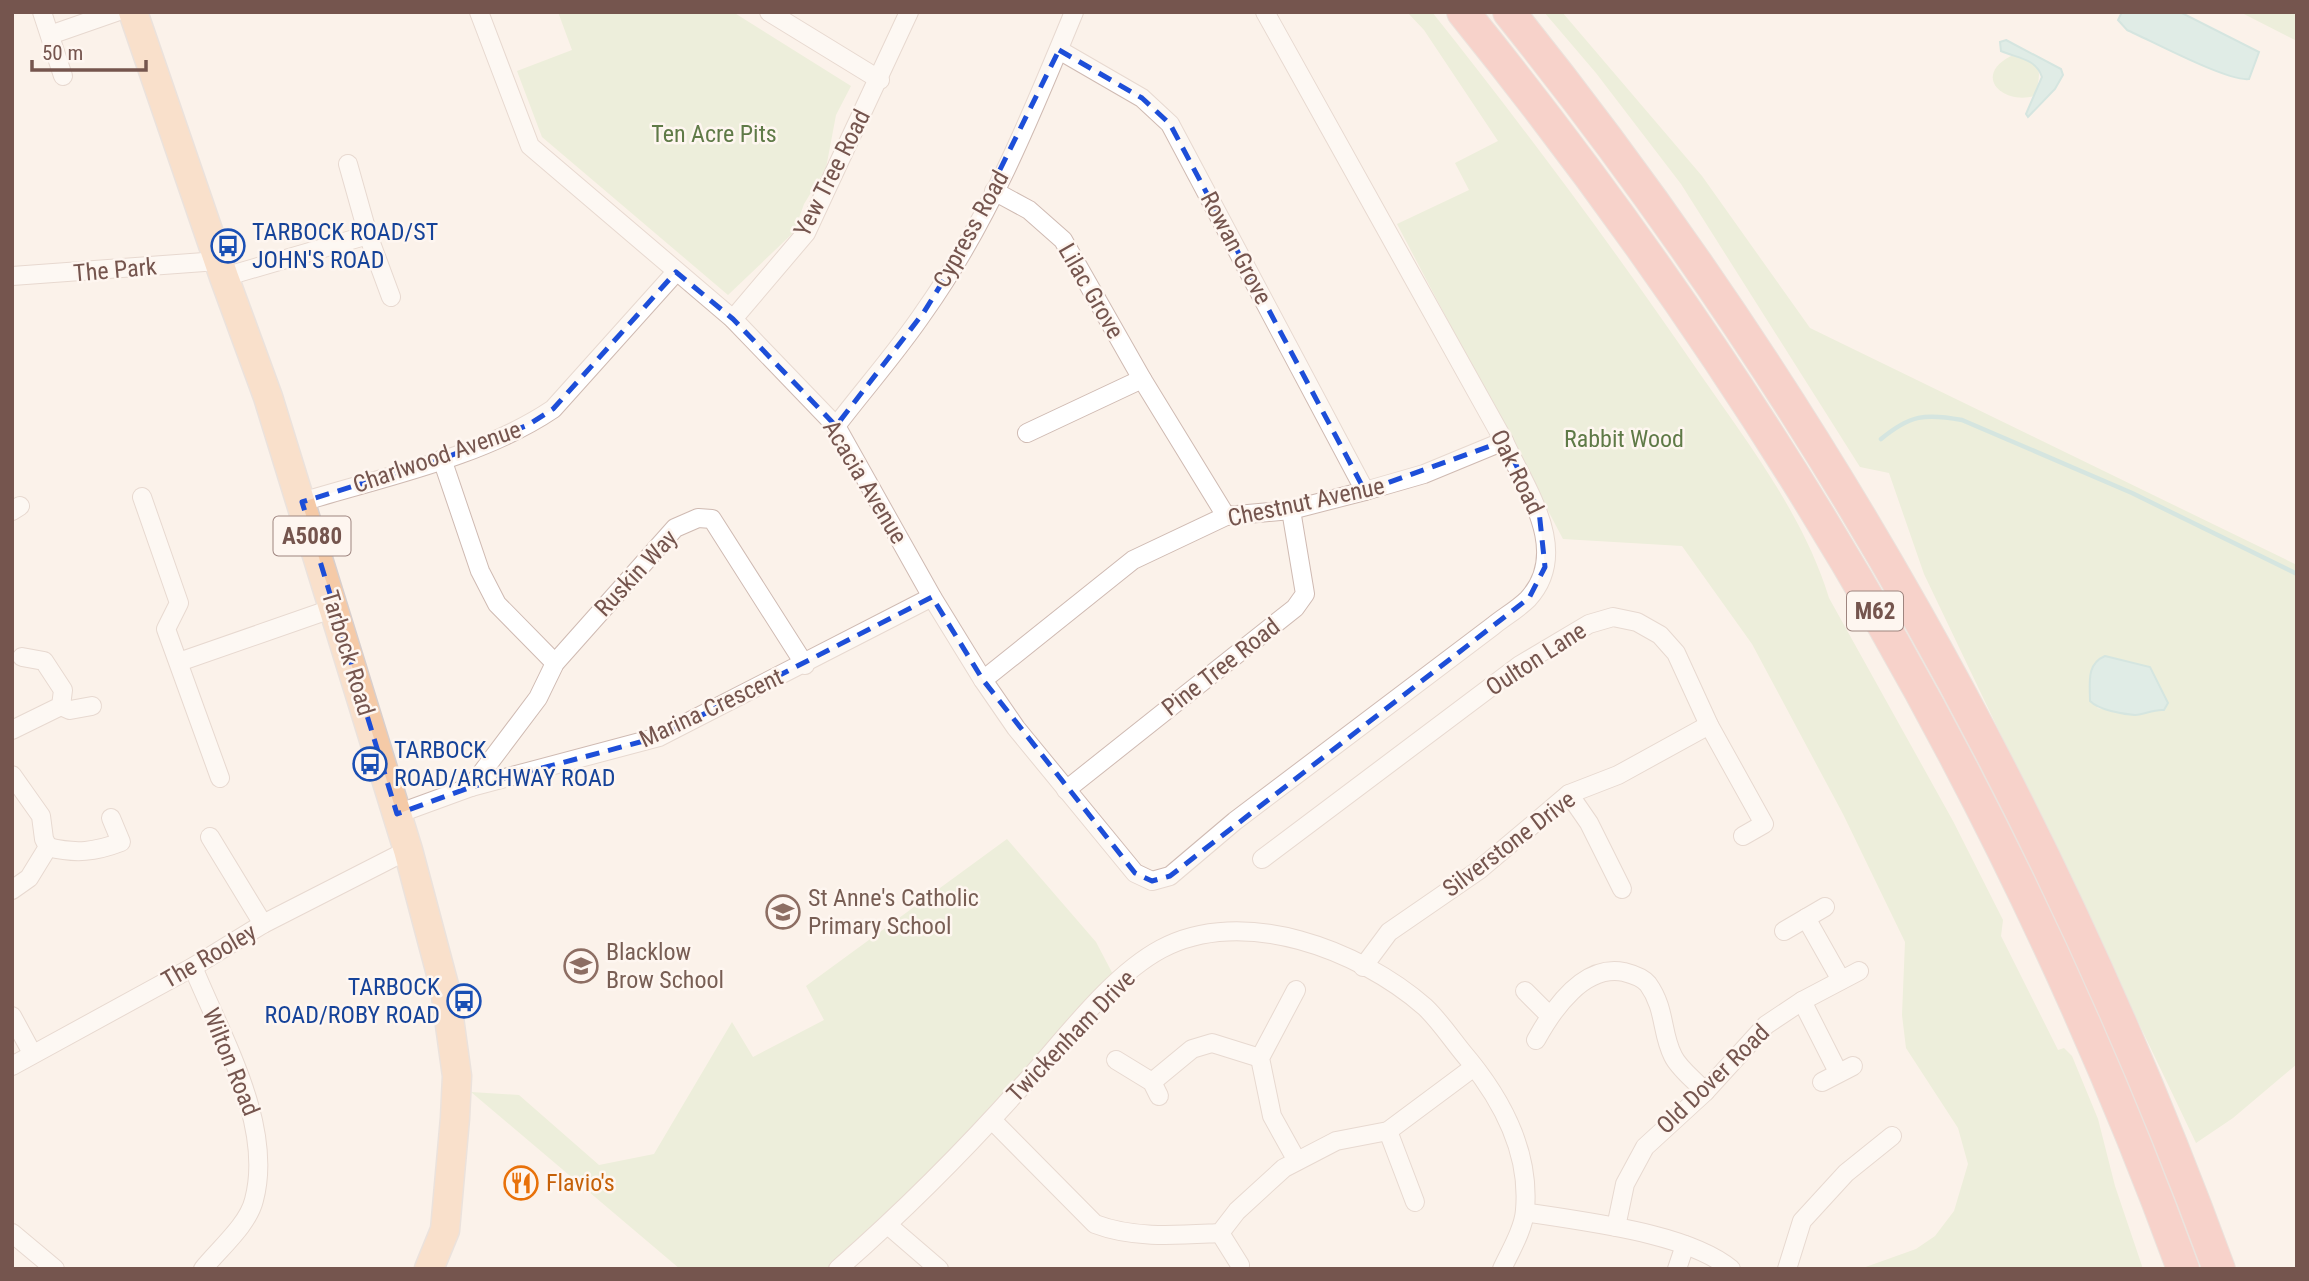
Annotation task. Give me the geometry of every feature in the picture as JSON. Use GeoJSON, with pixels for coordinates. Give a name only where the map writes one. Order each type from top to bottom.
{"type":"FeatureCollection","features":[{"type":"Feature","properties":{"kind":"highway","name":"M62"},"geometry":{"type":"LineString","coordinates":[[1463,12],[1632,232],[1735,380],[1899,651],[1962,767],[2081,1015],[2149,1177],[2183,1269]]}},
{"type":"Feature","properties":{"kind":"highway","name":"M62"},"geometry":{"type":"LineString","coordinates":[[1508,12],[1662,212],[1763,360],[1929,632],[1992,752],[2111,999],[2178,1158],[2219,1269]]}},
{"type":"Feature","properties":{"kind":"main road","name":"Tarbock Road"},"geometry":{"type":"LineString","coordinates":[[134,12],[302,502],[408,850],[445,989],[457,1076],[445,1230],[429,1269]]}},
{"type":"Feature","properties":{"kind":"street"},"geometry":{"type":"LineString","coordinates":[[42,12],[63,76]]}},
{"type":"Feature","properties":{"kind":"street"},"geometry":{"type":"LineString","coordinates":[[50,35],[116,12]]}},
{"type":"Feature","properties":{"kind":"street","name":"Acacia Avenue"},"geometry":{"type":"LineString","coordinates":[[479,12],[530,146],[733,319],[836,426],[932,597],[983,680],[1066,790],[1135,873],[1152,881]]}},
{"type":"Feature","properties":{"kind":"street"},"geometry":{"type":"LineString","coordinates":[[769,12],[880,80]]}},
{"type":"Feature","properties":{"kind":"street","name":"Yew Tree Road"},"geometry":{"type":"LineString","coordinates":[[733,319],[806,233],[880,80],[909,12]]}},
{"type":"Feature","properties":{"kind":"street","name":"Cypress Road"},"geometry":{"type":"LineString","coordinates":[[836,426],[925,312],[994,191],[1074,12]]}},
{"type":"Feature","properties":{"kind":"street","name":"Oak Road"},"geometry":{"type":"LineString","coordinates":[[1152,881],[1170,876],[1235,821],[1529,598],[1545,567],[1544,530],[1538,511],[1504,442],[1265,12]]}},
{"type":"Feature","properties":{"kind":"street","name":"Rowan Grove"},"geometry":{"type":"LineString","coordinates":[[1059,50],[1142,98],[1170,124],[1365,491]]}},
{"type":"Feature","properties":{"kind":"street"},"geometry":{"type":"LineString","coordinates":[[348,164],[368,235],[391,297]]}},
{"type":"Feature","properties":{"kind":"street","name":"Lilac Grove"},"geometry":{"type":"LineString","coordinates":[[994,191],[1029,210],[1063,240],[1142,379],[1226,516]]}},
{"type":"Feature","properties":{"kind":"street","name":"The Park"},"geometry":{"type":"LineString","coordinates":[[12,276],[221,269],[368,235]]}},
{"type":"Feature","properties":{"kind":"street","name":"Charlwood Avenue"},"geometry":{"type":"LineString","coordinates":[[302,502],[442,459],[528,425],[553,409],[676,272]]}},
{"type":"Feature","properties":{"kind":"street"},"geometry":{"type":"LineString","coordinates":[[1027,433],[1142,379]]}},
{"type":"Feature","properties":{"kind":"street","name":"Chestnut Avenue"},"geometry":{"type":"LineString","coordinates":[[983,680],[1133,560],[1226,516],[1291,510],[1365,491],[1424,474],[1504,442]]}},
{"type":"Feature","properties":{"kind":"street"},"geometry":{"type":"LineString","coordinates":[[442,459],[481,571],[497,604],[555,663]]}},
{"type":"Feature","properties":{"kind":"street"},"geometry":{"type":"LineString","coordinates":[[142,497],[179,603],[166,629],[197,707],[220,778]]}},
{"type":"Feature","properties":{"kind":"street","name":"Pine Tree Road"},"geometry":{"type":"LineString","coordinates":[[1066,790],[1295,608],[1305,594],[1291,510]]}},
{"type":"Feature","properties":{"kind":"street","name":"Ruskin Way"},"geometry":{"type":"LineString","coordinates":[[471,787],[538,698],[555,663],[675,528],[698,518],[712,519],[805,665]]}},
{"type":"Feature","properties":{"kind":"street","name":"Marina Crescent"},"geometry":{"type":"LineString","coordinates":[[397,814],[471,787],[659,737],[805,665],[932,597]]}},
{"type":"Feature","properties":{"kind":"street"},"geometry":{"type":"LineString","coordinates":[[179,662],[334,608]]}},
{"type":"Feature","properties":{"kind":"street","name":"Oulton Lane"},"geometry":{"type":"LineString","coordinates":[[1262,859],[1520,665],[1589,624],[1613,617],[1637,622],[1660,635],[1676,653],[1709,725],[1764,824],[1743,836]]}},
{"type":"Feature","properties":{"kind":"street"},"geometry":{"type":"LineString","coordinates":[[22,657],[44,661],[62,690],[61,706]]}},
{"type":"Feature","properties":{"kind":"street"},"geometry":{"type":"LineString","coordinates":[[61,706],[70,710],[92,706]]}},
{"type":"Feature","properties":{"kind":"street"},"geometry":{"type":"LineString","coordinates":[[12,730],[61,706]]}},
{"type":"Feature","properties":{"kind":"street","name":"Silverstone Drive"},"geometry":{"type":"LineString","coordinates":[[1363,967],[1389,932],[1479,870],[1569,794],[1618,775],[1709,725]]}},
{"type":"Feature","properties":{"kind":"street"},"geometry":{"type":"LineString","coordinates":[[12,775],[41,816],[44,839],[48,847]]}},
{"type":"Feature","properties":{"kind":"street"},"geometry":{"type":"LineString","coordinates":[[1569,794],[1589,823],[1622,889]]}},
{"type":"Feature","properties":{"kind":"street"},"geometry":{"type":"LineString","coordinates":[[48,847],[74,853],[97,851],[121,842],[111,818]]}},
{"type":"Feature","properties":{"kind":"street"},"geometry":{"type":"LineString","coordinates":[[210,838],[263,924]]}},
{"type":"Feature","properties":{"kind":"street"},"geometry":{"type":"LineString","coordinates":[[12,890],[29,878],[48,847]]}},
{"type":"Feature","properties":{"kind":"street","name":"The Rooley"},"geometry":{"type":"LineString","coordinates":[[12,1066],[193,967],[263,924],[408,850]]}},
{"type":"Feature","properties":{"kind":"street"},"geometry":{"type":"LineString","coordinates":[[1784,931],[1825,907]]}},
{"type":"Feature","properties":{"kind":"street"},"geometry":{"type":"LineString","coordinates":[[1806,918],[1841,979]]}},
{"type":"Feature","properties":{"kind":"street","name":"Twickenham Drive"},"geometry":{"type":"LineString","coordinates":[[838,1269],[889,1226],[992,1120],[1117,982],[1160,949],[1201,933],[1248,932],[1301,938],[1393,983],[1426,1009],[1474,1067],[1506,1116],[1522,1164],[1525,1212],[1502,1269]]}},
{"type":"Feature","properties":{"kind":"street","name":"Wilton Road"},"geometry":{"type":"LineString","coordinates":[[193,967],[256,1118],[259,1161],[254,1202],[204,1269]]}},
{"type":"Feature","properties":{"kind":"street"},"geometry":{"type":"LineString","coordinates":[[1536,1040],[1549,1016],[1590,977],[1611,970],[1646,981],[1664,1018],[1673,1056],[1705,1092]]}},
{"type":"Feature","properties":{"kind":"street","name":"Old Dover Road"},"geometry":{"type":"LineString","coordinates":[[1616,1227],[1625,1184],[1645,1147],[1705,1092],[1766,1025],[1802,1001],[1859,971]]}},
{"type":"Feature","properties":{"kind":"street"},"geometry":{"type":"LineString","coordinates":[[1296,990],[1260,1058],[1272,1116],[1297,1161]]}},
{"type":"Feature","properties":{"kind":"street"},"geometry":{"type":"LineString","coordinates":[[1525,991],[1549,1016]]}},
{"type":"Feature","properties":{"kind":"street"},"geometry":{"type":"LineString","coordinates":[[1802,1001],[1845,1069],[1822,1082]]}},
{"type":"Feature","properties":{"kind":"street"},"geometry":{"type":"LineString","coordinates":[[12,1016],[32,1053]]}},
{"type":"Feature","properties":{"kind":"street"},"geometry":{"type":"LineString","coordinates":[[1116,1060],[1156,1089],[1192,1049],[1212,1043],[1260,1058]]}},
{"type":"Feature","properties":{"kind":"street"},"geometry":{"type":"LineString","coordinates":[[992,1120],[1095,1224],[1124,1232],[1176,1235],[1220,1233],[1237,1211],[1284,1168],[1336,1141],[1388,1131],[1474,1067]]}},
{"type":"Feature","properties":{"kind":"street"},"geometry":{"type":"LineString","coordinates":[[1388,1131],[1415,1202]]}},
{"type":"Feature","properties":{"kind":"street"},"geometry":{"type":"LineString","coordinates":[[1787,1269],[1801,1221],[1846,1173],[1892,1136]]}},
{"type":"Feature","properties":{"kind":"street"},"geometry":{"type":"LineString","coordinates":[[1525,1212],[1616,1227],[1685,1245],[1719,1258],[1731,1269]]}},
{"type":"Feature","properties":{"kind":"street"},"geometry":{"type":"LineString","coordinates":[[889,1226],[939,1269]]}},
{"type":"Feature","properties":{"kind":"street"},"geometry":{"type":"LineString","coordinates":[[12,1233],[55,1269]]}},
{"type":"Feature","properties":{"kind":"street"},"geometry":{"type":"LineString","coordinates":[[1220,1233],[1239,1267],[1258,1269]]}},
{"type":"Feature","properties":{"kind":"street"},"geometry":{"type":"LineString","coordinates":[[1676,1269],[1685,1245]]}},
{"type":"Feature","properties":{"kind":"highlighted area"},"geometry":{"type":"Polygon","coordinates":[[[1059,50],[1142,98],[1170,124],[1365,491],[1504,441],[1539,511],[1545,567],[1529,598],[1170,876],[1152,881],[1135,873],[983,680],[932,597],[659,737],[471,787],[397,814],[302,502],[442,459],[528,425],[553,409],[676,272],[733,319],[836,426],[924,312],[953,265],[1059,50]]]}},
{"type":"Feature","properties":{"kind":"green space","name":"Ten Acre Pits"},"geometry":{"type":"Polygon","coordinates":[[[558,12],[733,12],[851,86],[836,115],[826,168],[804,204],[794,232],[728,295],[542,137],[517,71],[572,50],[558,12]]]}},
{"type":"Feature","properties":{"kind":"green space","name":"Rabbit Wood"},"geometry":{"type":"Polygon","coordinates":[[[1407,12],[1432,12],[1502,101],[1668,328],[1790,509],[1829,598],[1953,821],[2003,920],[2001,936],[2058,1050],[2064,1048],[2072,1056],[2098,1119],[2115,1186],[2143,1269],[1860,1269],[1916,1249],[1935,1236],[1954,1211],[1968,1164],[1958,1128],[1906,1048],[1902,1015],[1905,942],[1843,814],[1752,644],[1682,546],[1563,539],[1397,224],[1469,190],[1455,163],[1498,141],[1424,30],[1407,12]]]}},
{"type":"Feature","properties":{"kind":"green space"},"geometry":{"type":"Polygon","coordinates":[[[1544,12],[1562,12],[1702,176],[1810,328],[2297,565],[2297,1064],[2233,1118],[2196,1143],[1924,574],[1889,473],[1860,467],[1681,184],[1596,73],[1544,12]],[[2150,667],[2097,708],[2137,715],[2168,703],[2150,667]]]}},
{"type":"Feature","properties":{"kind":"green space"},"geometry":{"type":"Polygon","coordinates":[[[2240,12],[2297,12],[2297,41],[2240,12]]]}},
{"type":"Feature","properties":{"kind":"green space"},"geometry":{"type":"Polygon","coordinates":[[[2011,56],[2029,60],[2038,68],[2039,80],[2034,96],[2012,96],[1996,87],[1994,72],[2011,56]]]}},
{"type":"Feature","properties":{"kind":"green space"},"geometry":{"type":"Polygon","coordinates":[[[1007,839],[1096,942],[1117,982],[840,1269],[680,1269],[471,1092],[519,1095],[599,1165],[654,1154],[732,1022],[753,1057],[824,1020],[806,986],[1007,839]]]}},
{"type":"Feature","properties":{"kind":"water"},"geometry":{"type":"Polygon","coordinates":[[[2122,12],[2180,12],[2259,52],[2249,79],[2224,74],[2127,30],[2118,20],[2122,12]]]}},
{"type":"Feature","properties":{"kind":"water"},"geometry":{"type":"Polygon","coordinates":[[[2006,40],[2061,69],[2063,75],[2055,89],[2028,117],[2026,114],[2042,77],[2030,62],[2001,51],[2000,42],[2006,40]]]}},
{"type":"Feature","properties":{"kind":"water"},"geometry":{"type":"Polygon","coordinates":[[[2105,656],[2150,667],[2168,703],[2164,710],[2139,715],[2117,713],[2090,701],[2092,669],[2099,659],[2105,656]]]}},
{"type":"Feature","properties":{"kind":"waterway"},"geometry":{"type":"LineString","coordinates":[[1881,439],[1901,425],[1918,418],[1962,420],[2132,493],[2297,574]]}},
{"type":"Feature","properties":{"kind":"place","name":"TARBOCK ROAD/ST JOHN'S ROAD"},"geometry":{"type":"Point","coordinates":[228,246]}},
{"type":"Feature","properties":{"kind":"place","name":"TARBOCK ROAD/ARCHWAY ROAD"},"geometry":{"type":"Point","coordinates":[370,764]}},
{"type":"Feature","properties":{"kind":"place","name":"St Anne's Catholic Primary School"},"geometry":{"type":"Point","coordinates":[783,912]}},
{"type":"Feature","properties":{"kind":"place","name":"Blacklow Brow School"},"geometry":{"type":"Point","coordinates":[581,966]}},
{"type":"Feature","properties":{"kind":"place","name":"TARBOCK ROAD/ROBY ROAD"},"geometry":{"type":"Point","coordinates":[464,1001]}},
{"type":"Feature","properties":{"kind":"place","name":"Flavio's"},"geometry":{"type":"Point","coordinates":[521,1183]}}]}
